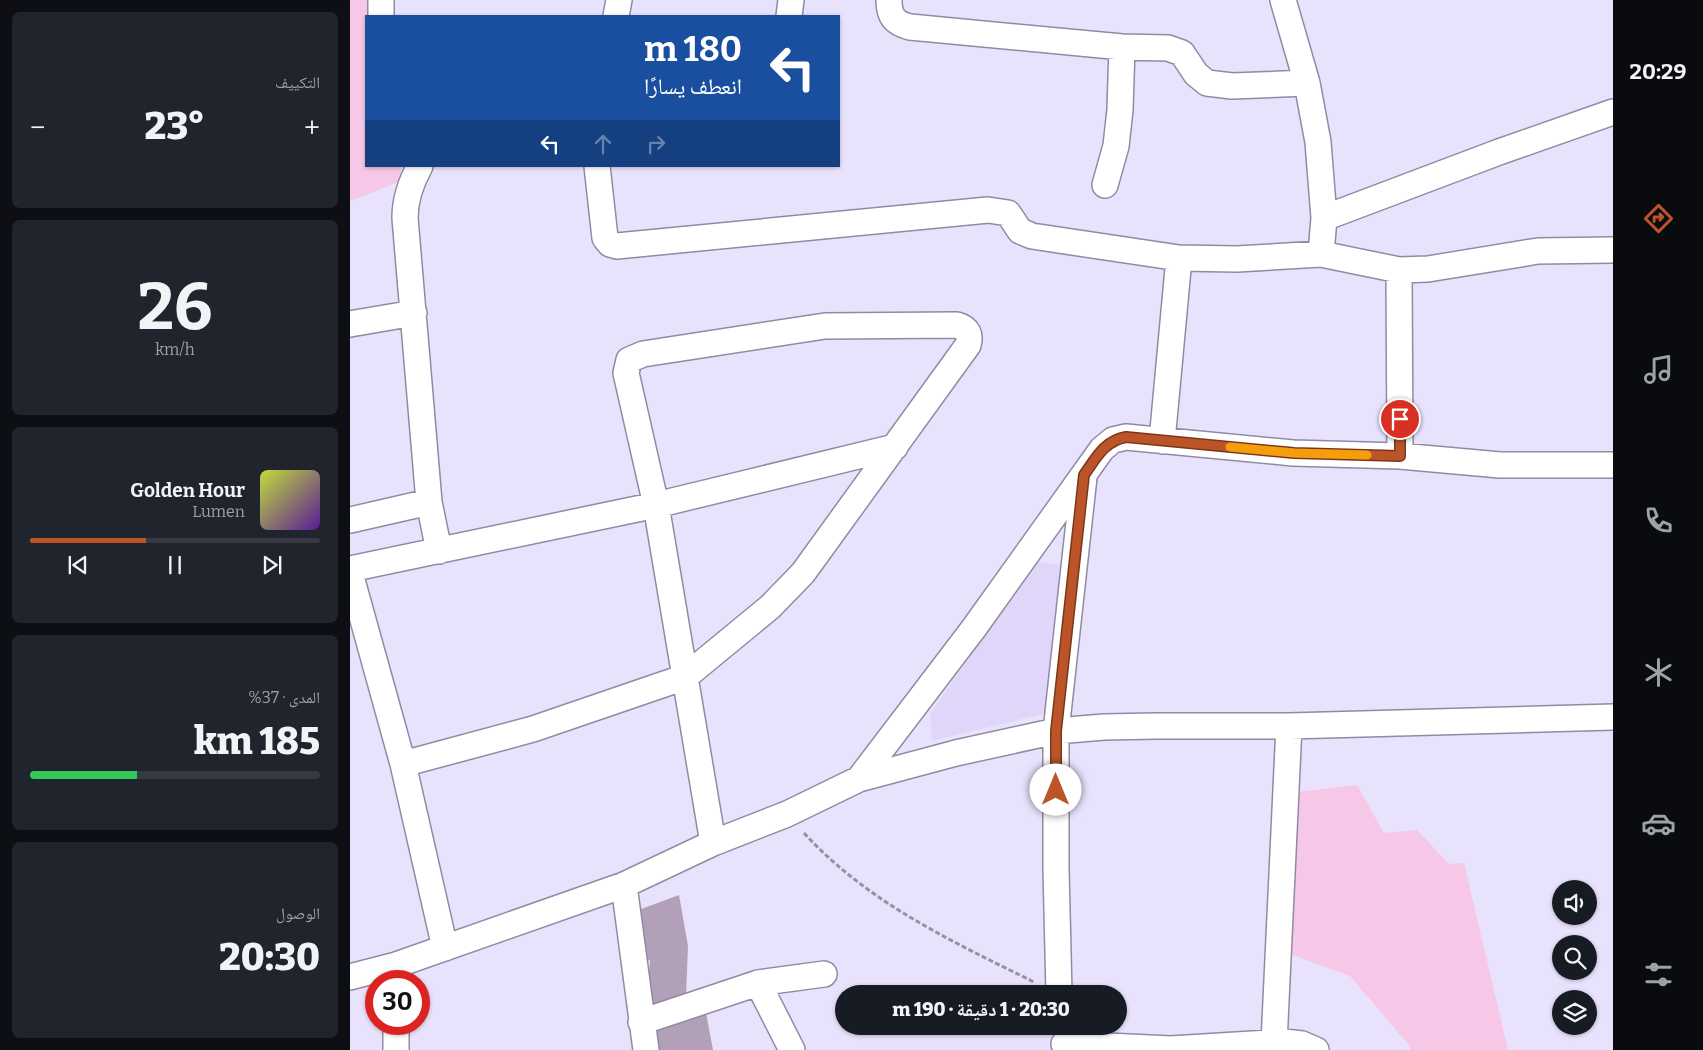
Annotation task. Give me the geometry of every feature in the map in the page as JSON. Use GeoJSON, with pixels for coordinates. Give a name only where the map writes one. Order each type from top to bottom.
{"type":"FeatureCollection","features":[{"type":"Feature","properties":{"kind":"street"},"geometry":{"type":"LineString","coordinates":[[381,0],[381,15]]}},
{"type":"Feature","properties":{"kind":"street"},"geometry":{"type":"LineString","coordinates":[[616,15],[619,0]]}},
{"type":"Feature","properties":{"kind":"street"},"geometry":{"type":"LineString","coordinates":[[789,15],[791,0]]}},
{"type":"Feature","properties":{"kind":"street"},"geometry":{"type":"LineString","coordinates":[[889,0],[890,14],[894,20],[910,27],[1122,47],[1168,48],[1178,50],[1185,57],[1199,79],[1207,83],[1219,85],[1307,83]]}},
{"type":"Feature","properties":{"kind":"street"},"geometry":{"type":"LineString","coordinates":[[1282,0],[1307,83],[1318,142],[1324,218],[1321,254]]}},
{"type":"Feature","properties":{"kind":"street"},"geometry":{"type":"LineString","coordinates":[[1106,185],[1117,137],[1122,47]]}},
{"type":"Feature","properties":{"kind":"street"},"geometry":{"type":"LineString","coordinates":[[1324,218],[1499,152],[1613,112]]}},
{"type":"Feature","properties":{"kind":"street"},"geometry":{"type":"LineString","coordinates":[[419,167],[413,178],[405,207],[430,502],[439,551]]}},
{"type":"Feature","properties":{"kind":"street"},"geometry":{"type":"LineString","coordinates":[[597,167],[605,238],[610,244],[617,246],[988,210],[1008,213],[1020,231],[1032,236],[1179,258],[1237,259],[1321,254],[1399,270],[1428,269],[1538,251],[1613,250]]}},
{"type":"Feature","properties":{"kind":"street"},"geometry":{"type":"LineString","coordinates":[[1162,441],[1179,258]]}},
{"type":"Feature","properties":{"kind":"street"},"geometry":{"type":"LineString","coordinates":[[1399,270],[1400,456]]}},
{"type":"Feature","properties":{"kind":"street"},"geometry":{"type":"LineString","coordinates":[[350,324],[414,313]]}},
{"type":"Feature","properties":{"kind":"street"},"geometry":{"type":"LineString","coordinates":[[403,764],[533,729],[685,677],[770,608],[803,573],[968,345],[970,339],[968,332],[963,327],[825,326],[643,354],[629,360],[626,373],[656,504],[685,677],[713,843]]}},
{"type":"Feature","properties":{"kind":"street"},"geometry":{"type":"LineString","coordinates":[[860,779],[974,628],[1102,449],[1113,440],[1126,437],[1294,453],[1400,456],[1500,465],[1613,466]]}},
{"type":"Feature","properties":{"kind":"street"},"geometry":{"type":"LineString","coordinates":[[444,948],[403,764],[350,571],[656,504],[895,447]]}},
{"type":"Feature","properties":{"kind":"street"},"geometry":{"type":"LineString","coordinates":[[1059,985],[1056,869],[1056,731],[1084,475]]}},
{"type":"Feature","properties":{"kind":"street"},"geometry":{"type":"LineString","coordinates":[[350,520],[430,502]]}},
{"type":"Feature","properties":{"kind":"street"},"geometry":{"type":"LineString","coordinates":[[402,970],[444,948],[624,885],[713,843],[786,814],[860,779],[956,753],[1056,731],[1104,727],[1288,726],[1613,717]]}},
{"type":"Feature","properties":{"kind":"street"},"geometry":{"type":"LineString","coordinates":[[1274,1043],[1288,726]]}},
{"type":"Feature","properties":{"kind":"street"},"geometry":{"type":"LineString","coordinates":[[624,885],[646,1050]]}},
{"type":"Feature","properties":{"kind":"street"},"geometry":{"type":"LineString","coordinates":[[641,1022],[758,983],[824,974]]}},
{"type":"Feature","properties":{"kind":"street"},"geometry":{"type":"LineString","coordinates":[[350,977],[365,976]]}},
{"type":"Feature","properties":{"kind":"street"},"geometry":{"type":"LineString","coordinates":[[758,983],[792,1050]]}},
{"type":"Feature","properties":{"kind":"street"},"geometry":{"type":"LineString","coordinates":[[396,1035],[396,1050]]}},
{"type":"Feature","properties":{"kind":"street"},"geometry":{"type":"LineString","coordinates":[[1063,1040],[1171,1050],[1284,1042],[1302,1044],[1316,1050]]}},
{"type":"Feature","properties":{"kind":"path"},"geometry":{"type":"LineString","coordinates":[[786,814],[820,850],[878,898],[945,939],[1040,985]]}},
{"type":"Feature","properties":{"kind":"shaded area"},"geometry":{"type":"Polygon","coordinates":[[[350,0],[370,0],[370,15],[365,15],[365,167],[401,167],[401,181],[350,201],[350,0]]]}},
{"type":"Feature","properties":{"kind":"shaded area"},"geometry":{"type":"Polygon","coordinates":[[[1036,562],[1063,565],[1046,713],[932,741],[930,714],[1036,562]]]}},
{"type":"Feature","properties":{"kind":"shaded area"},"geometry":{"type":"Polygon","coordinates":[[[1357,785],[1384,833],[1417,830],[1449,864],[1464,863],[1508,1050],[1411,1050],[1408,1044],[1350,976],[1290,954],[1297,792],[1357,785]]]}},
{"type":"Feature","properties":{"kind":"building"},"geometry":{"type":"Polygon","coordinates":[[[679,895],[688,946],[686,995],[646,1010],[650,960],[644,962],[633,912],[679,895]]]}},
{"type":"Feature","properties":{"kind":"building"},"geometry":{"type":"Polygon","coordinates":[[[706,1013],[713,1050],[649,1050],[645,1030],[706,1013]]]}},
{"type":"Feature","properties":{"kind":"slow traffic"},"geometry":{"type":"LineString","coordinates":[[1230,447],[1294,453],[1367,455]]}},
{"type":"Feature","properties":{"kind":"route"},"geometry":{"type":"LineString","coordinates":[[1056,790],[1056,731],[1084,475],[1102,449],[1113,440],[1126,437],[1294,453],[1400,456],[1400,419]]}}]}
